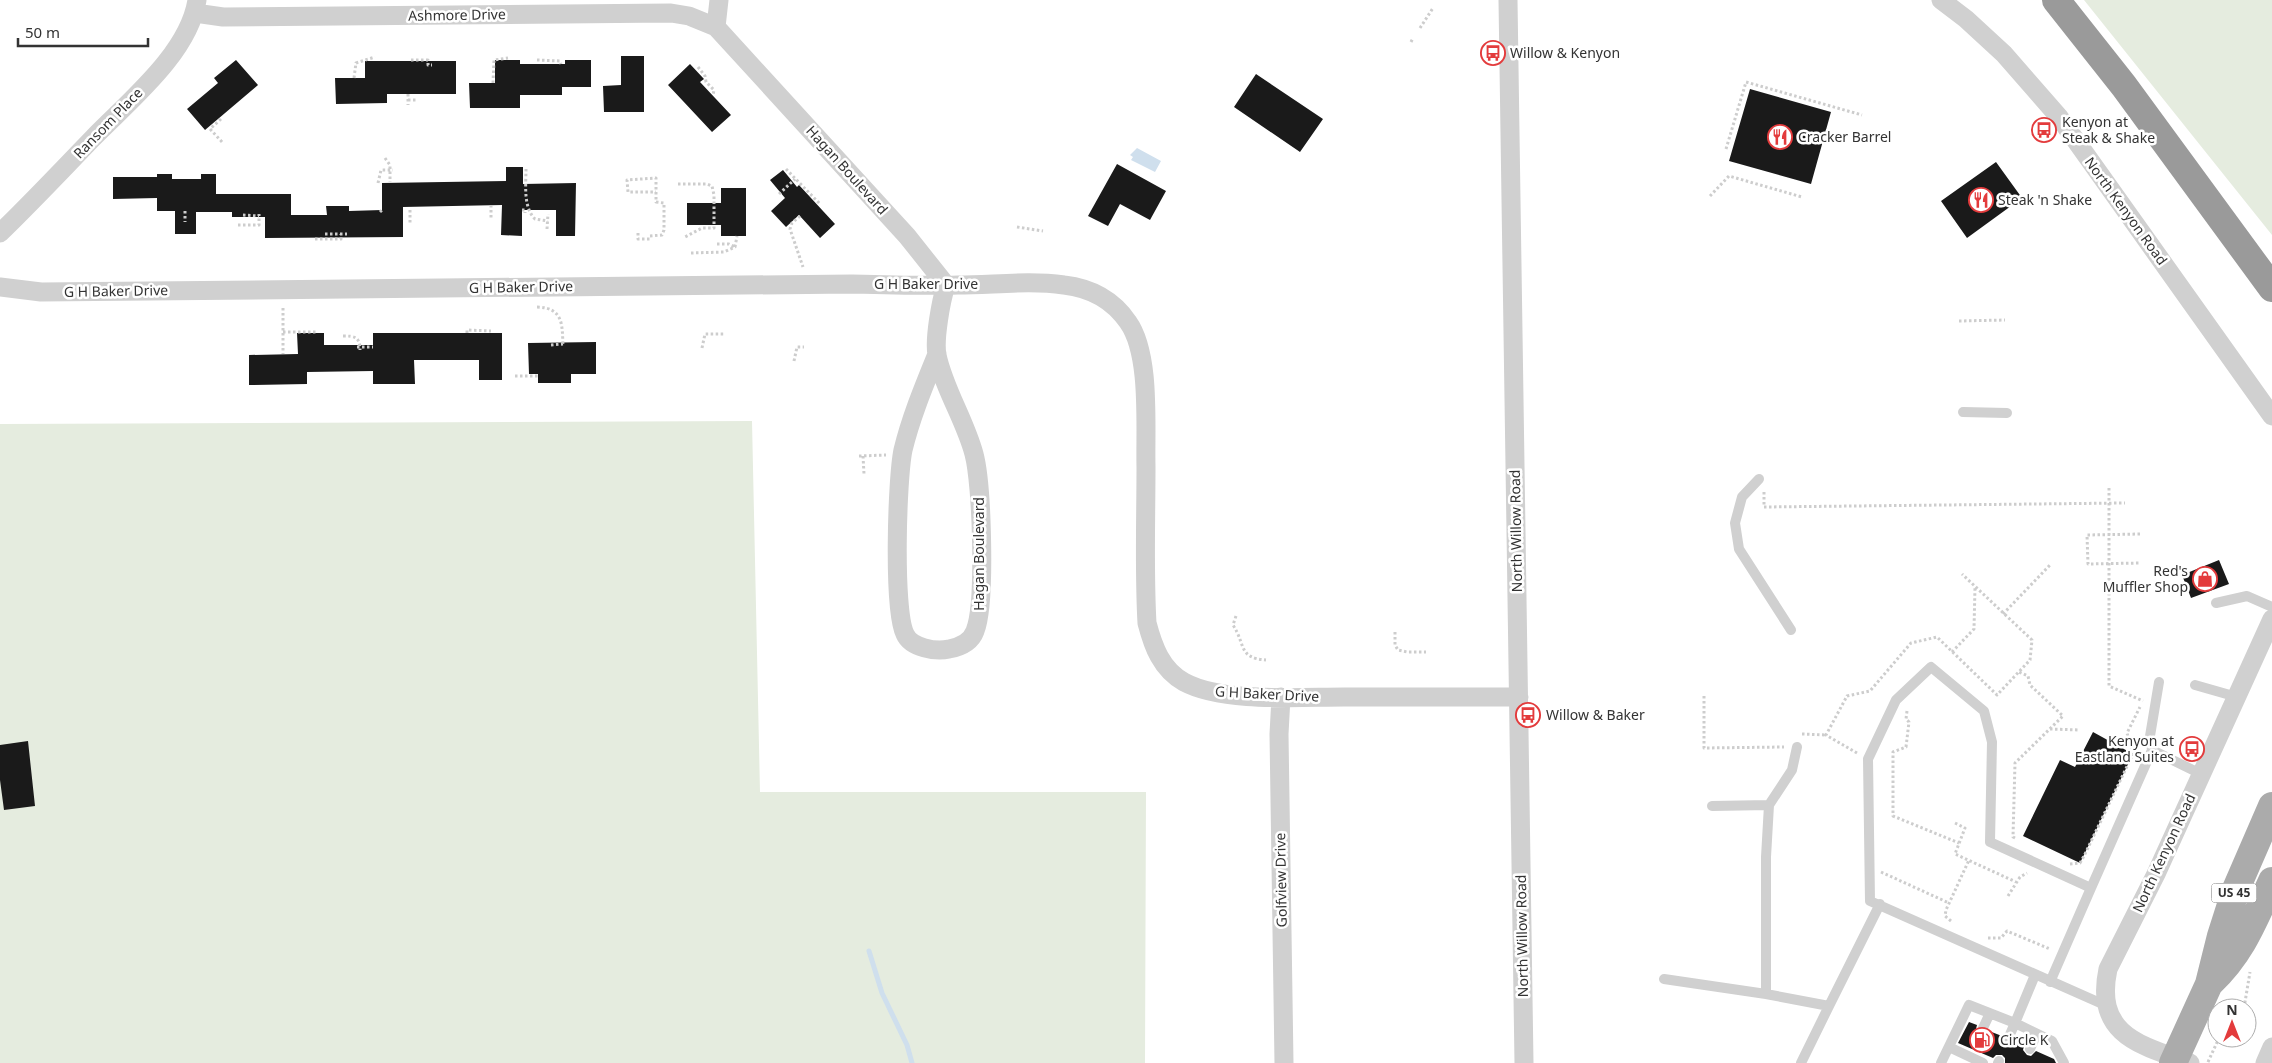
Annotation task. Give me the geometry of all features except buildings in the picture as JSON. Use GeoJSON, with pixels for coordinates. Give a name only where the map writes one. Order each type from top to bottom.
{"type":"FeatureCollection","features":[{"type":"Feature","properties":{"kind":"highway"},"geometry":{"type":"LineString","coordinates":[[2056,0],[2124,86],[2272,288]]}},
{"type":"Feature","properties":{"kind":"main road","name":"US 45"},"geometry":{"type":"LineString","coordinates":[[2179,1061],[2209,984],[2221,936],[2236,889],[2272,806]]}},
{"type":"Feature","properties":{"kind":"main road","name":"US 45"},"geometry":{"type":"LineString","coordinates":[[2209,984],[2224,970],[2241,948],[2272,881]]}},
{"type":"Feature","properties":{"kind":"street"},"geometry":{"type":"LineString","coordinates":[[716,27],[719,0]]}},
{"type":"Feature","properties":{"kind":"street","name":"North Willow Road"},"geometry":{"type":"LineString","coordinates":[[1508,0],[1524,1063]]}},
{"type":"Feature","properties":{"kind":"street","name":"North Kenyon Road"},"geometry":{"type":"LineString","coordinates":[[1941,0],[1966,19],[2004,54],[2059,117],[2272,416]]}},
{"type":"Feature","properties":{"kind":"street","name":"Ashmore Drive"},"geometry":{"type":"LineString","coordinates":[[196,6],[223,17],[671,13],[689,16],[716,27]]}},
{"type":"Feature","properties":{"kind":"street","name":"Ransom Place"},"geometry":{"type":"LineString","coordinates":[[0,233],[148,81],[178,47],[190,28],[196,6]]}},
{"type":"Feature","properties":{"kind":"street","name":"Hagan Boulevard"},"geometry":{"type":"LineString","coordinates":[[716,27],[907,236],[946,285],[942,313],[938,322],[936,354],[910,422],[902,456],[898,550],[900,618],[905,636],[912,642],[927,649],[945,650],[956,648],[967,642],[974,633],[979,620],[981,584],[980,486],[975,455],[936,354]]}},
{"type":"Feature","properties":{"kind":"street","name":"G H Baker Drive"},"geometry":{"type":"LineString","coordinates":[[0,287],[41,292],[946,285],[1034,282],[1065,285],[1089,291],[1105,299],[1129,322],[1138,342],[1142,358],[1145,416],[1147,622],[1158,655],[1175,676],[1201,690],[1235,695],[1281,697],[1518,697]]}},
{"type":"Feature","properties":{"kind":"street","name":"North Kenyon Road"},"geometry":{"type":"LineString","coordinates":[[2179,1061],[2149,1050],[2128,1038],[2113,1020],[2107,1006],[2104,984],[2108,969],[2156,874],[2272,619]]}},
{"type":"Feature","properties":{"kind":"street","name":"Golfview Drive"},"geometry":{"type":"LineString","coordinates":[[1281,697],[1279,734],[1284,1063]]}},
{"type":"Feature","properties":{"kind":"lane"},"geometry":{"type":"LineString","coordinates":[[1963,412],[2007,413]]}},
{"type":"Feature","properties":{"kind":"lane"},"geometry":{"type":"LineString","coordinates":[[1761,484],[1742,497],[1735,523],[1738,549],[1791,630]]}},
{"type":"Feature","properties":{"kind":"lane"},"geometry":{"type":"LineString","coordinates":[[2216,603],[2247,596],[2272,607]]}},
{"type":"Feature","properties":{"kind":"lane"},"geometry":{"type":"LineString","coordinates":[[2091,888],[1990,842],[1992,742],[1984,711],[1931,667],[1896,700],[1868,759],[1870,901],[2107,1006]]}},
{"type":"Feature","properties":{"kind":"lane"},"geometry":{"type":"LineString","coordinates":[[2050,982],[2152,750],[2150,736],[2158,682]]}},
{"type":"Feature","properties":{"kind":"lane"},"geometry":{"type":"LineString","coordinates":[[2195,685],[2237,697]]}},
{"type":"Feature","properties":{"kind":"lane"},"geometry":{"type":"LineString","coordinates":[[1766,994],[1766,857],[1769,805],[1792,770],[1797,747]]}},
{"type":"Feature","properties":{"kind":"lane"},"geometry":{"type":"LineString","coordinates":[[2152,750],[2201,774]]}},
{"type":"Feature","properties":{"kind":"lane"},"geometry":{"type":"LineString","coordinates":[[1712,806],[1769,805]]}},
{"type":"Feature","properties":{"kind":"lane"},"geometry":{"type":"LineString","coordinates":[[1801,1063],[1880,904]]}},
{"type":"Feature","properties":{"kind":"lane"},"geometry":{"type":"LineString","coordinates":[[2008,1039],[2035,975]]}},
{"type":"Feature","properties":{"kind":"lane"},"geometry":{"type":"LineString","coordinates":[[1664,979],[1766,994],[1829,1006]]}},
{"type":"Feature","properties":{"kind":"lane"},"geometry":{"type":"LineString","coordinates":[[1941,1063],[1969,1004],[2052,1041],[2064,1063]]}},
{"type":"Feature","properties":{"kind":"lane"},"geometry":{"type":"LineString","coordinates":[[1983,1028],[1990,1013]]}},
{"type":"Feature","properties":{"kind":"lane"},"geometry":{"type":"LineString","coordinates":[[2030,1049],[2037,1034]]}},
{"type":"Feature","properties":{"kind":"lane"},"geometry":{"type":"LineString","coordinates":[[1949,1047],[1971,1053],[1983,1063]]}},
{"type":"Feature","properties":{"kind":"path"},"geometry":{"type":"LineString","coordinates":[[1420,28],[1433,8]]}},
{"type":"Feature","properties":{"kind":"path"},"geometry":{"type":"LineString","coordinates":[[1411,42],[1413,38]]}},
{"type":"Feature","properties":{"kind":"path"},"geometry":{"type":"LineString","coordinates":[[354,78],[356,63],[375,57]]}},
{"type":"Feature","properties":{"kind":"path"},"geometry":{"type":"LineString","coordinates":[[493,82],[494,60],[508,58]]}},
{"type":"Feature","properties":{"kind":"path"},"geometry":{"type":"LineString","coordinates":[[411,60],[428,60],[428,65],[432,65]]}},
{"type":"Feature","properties":{"kind":"path"},"geometry":{"type":"LineString","coordinates":[[537,60],[560,61],[562,64]]}},
{"type":"Feature","properties":{"kind":"path"},"geometry":{"type":"LineString","coordinates":[[698,67],[705,76],[706,82],[714,90],[712,95]]}},
{"type":"Feature","properties":{"kind":"path"},"geometry":{"type":"LineString","coordinates":[[1726,149],[1746,82],[1862,115]]}},
{"type":"Feature","properties":{"kind":"path"},"geometry":{"type":"LineString","coordinates":[[408,94],[408,106]]}},
{"type":"Feature","properties":{"kind":"path"},"geometry":{"type":"LineString","coordinates":[[408,100],[416,100]]}},
{"type":"Feature","properties":{"kind":"path"},"geometry":{"type":"LineString","coordinates":[[221,118],[210,129],[223,143]]}},
{"type":"Feature","properties":{"kind":"path"},"geometry":{"type":"LineString","coordinates":[[385,158],[392,169],[390,182]]}},
{"type":"Feature","properties":{"kind":"path"},"geometry":{"type":"LineString","coordinates":[[378,183],[382,170],[392,169]]}},
{"type":"Feature","properties":{"kind":"path"},"geometry":{"type":"LineString","coordinates":[[786,169],[820,204]]}},
{"type":"Feature","properties":{"kind":"path"},"geometry":{"type":"LineString","coordinates":[[525,171],[525,192],[529,210],[535,219],[548,221]]}},
{"type":"Feature","properties":{"kind":"path"},"geometry":{"type":"LineString","coordinates":[[1710,196],[1729,176],[1802,197]]}},
{"type":"Feature","properties":{"kind":"path"},"geometry":{"type":"LineString","coordinates":[[638,233],[638,239],[662,235],[664,230],[664,203],[656,202],[656,192],[656,178],[627,179],[628,192],[656,192]]}},
{"type":"Feature","properties":{"kind":"path"},"geometry":{"type":"LineString","coordinates":[[779,194],[795,179]]}},
{"type":"Feature","properties":{"kind":"path"},"geometry":{"type":"LineString","coordinates":[[678,184],[707,184],[712,186],[714,195],[714,228],[702,228],[685,237]]}},
{"type":"Feature","properties":{"kind":"path"},"geometry":{"type":"LineString","coordinates":[[491,205],[491,220]]}},
{"type":"Feature","properties":{"kind":"path"},"geometry":{"type":"LineString","coordinates":[[410,210],[410,223]]}},
{"type":"Feature","properties":{"kind":"path"},"geometry":{"type":"LineString","coordinates":[[186,211],[186,222]]}},
{"type":"Feature","properties":{"kind":"path"},"geometry":{"type":"LineString","coordinates":[[548,214],[548,229]]}},
{"type":"Feature","properties":{"kind":"path"},"geometry":{"type":"LineString","coordinates":[[238,225],[259,225],[259,215],[243,215]]}},
{"type":"Feature","properties":{"kind":"path"},"geometry":{"type":"LineString","coordinates":[[800,216],[792,223],[790,229],[810,285]]}},
{"type":"Feature","properties":{"kind":"path"},"geometry":{"type":"LineString","coordinates":[[1017,227],[1043,231]]}},
{"type":"Feature","properties":{"kind":"path"},"geometry":{"type":"LineString","coordinates":[[314,239],[341,239],[344,233],[324,234]]}},
{"type":"Feature","properties":{"kind":"path"},"geometry":{"type":"LineString","coordinates":[[735,247],[737,236]]}},
{"type":"Feature","properties":{"kind":"path"},"geometry":{"type":"LineString","coordinates":[[717,244],[721,246],[725,243],[735,247]]}},
{"type":"Feature","properties":{"kind":"path"},"geometry":{"type":"LineString","coordinates":[[691,253],[724,252],[735,247]]}},
{"type":"Feature","properties":{"kind":"path"},"geometry":{"type":"LineString","coordinates":[[282,289],[283,354]]}},
{"type":"Feature","properties":{"kind":"path"},"geometry":{"type":"LineString","coordinates":[[533,306],[550,310],[559,317],[563,327],[563,345],[550,345]]}},
{"type":"Feature","properties":{"kind":"path"},"geometry":{"type":"LineString","coordinates":[[1959,321],[2005,320]]}},
{"type":"Feature","properties":{"kind":"path"},"geometry":{"type":"LineString","coordinates":[[467,333],[467,330],[491,331]]}},
{"type":"Feature","properties":{"kind":"path"},"geometry":{"type":"LineString","coordinates":[[283,332],[316,332]]}},
{"type":"Feature","properties":{"kind":"path"},"geometry":{"type":"LineString","coordinates":[[702,348],[705,334],[724,334]]}},
{"type":"Feature","properties":{"kind":"path"},"geometry":{"type":"LineString","coordinates":[[343,336],[357,338],[359,348],[373,348]]}},
{"type":"Feature","properties":{"kind":"path"},"geometry":{"type":"LineString","coordinates":[[794,361],[798,347],[804,347]]}},
{"type":"Feature","properties":{"kind":"path"},"geometry":{"type":"LineString","coordinates":[[515,376],[538,376]]}},
{"type":"Feature","properties":{"kind":"path"},"geometry":{"type":"LineString","coordinates":[[864,474],[861,456],[902,456]]}},
{"type":"Feature","properties":{"kind":"path"},"geometry":{"type":"LineString","coordinates":[[1761,484],[1764,507],[2125,503]]}},
{"type":"Feature","properties":{"kind":"path"},"geometry":{"type":"LineString","coordinates":[[2061,860],[2069,864],[2080,863],[2084,856],[2133,754],[2127,733],[2143,700],[2109,686],[2109,488]]}},
{"type":"Feature","properties":{"kind":"path"},"geometry":{"type":"LineString","coordinates":[[2140,534],[2087,535],[2088,564],[2140,563]]}},
{"type":"Feature","properties":{"kind":"path"},"geometry":{"type":"LineString","coordinates":[[2004,614],[2050,564]]}},
{"type":"Feature","properties":{"kind":"path"},"geometry":{"type":"LineString","coordinates":[[1952,652],[1974,630],[1975,586]]}},
{"type":"Feature","properties":{"kind":"path"},"geometry":{"type":"LineString","coordinates":[[1236,616],[1233,625],[1239,634],[1245,654],[1250,658],[1266,660]]}},
{"type":"Feature","properties":{"kind":"path"},"geometry":{"type":"LineString","coordinates":[[1395,632],[1395,645],[1398,650],[1426,652]]}},
{"type":"Feature","properties":{"kind":"path"},"geometry":{"type":"LineString","coordinates":[[2019,672],[2028,676],[2030,685],[2063,716],[2015,762],[2013,837],[2021,841]]}},
{"type":"Feature","properties":{"kind":"path"},"geometry":{"type":"LineString","coordinates":[[1908,689],[1906,719],[1909,722],[1906,747],[1893,752],[1893,816],[1959,843]]}},
{"type":"Feature","properties":{"kind":"path"},"geometry":{"type":"LineString","coordinates":[[1704,696],[1704,748],[1797,747]]}},
{"type":"Feature","properties":{"kind":"path"},"geometry":{"type":"LineString","coordinates":[[2050,729],[2079,730]]}},
{"type":"Feature","properties":{"kind":"path"},"geometry":{"type":"LineString","coordinates":[[1796,734],[1826,735]]}},
{"type":"Feature","properties":{"kind":"path"},"geometry":{"type":"LineString","coordinates":[[1954,823],[1965,828],[1955,854],[2016,882]]}},
{"type":"Feature","properties":{"kind":"path"},"geometry":{"type":"LineString","coordinates":[[1959,925],[1945,916],[1969,860]]}},
{"type":"Feature","properties":{"kind":"path"},"geometry":{"type":"LineString","coordinates":[[1870,866],[1949,903]]}},
{"type":"Feature","properties":{"kind":"path"},"geometry":{"type":"LineString","coordinates":[[2008,896],[2016,882],[2026,873],[2031,874]]}},
{"type":"Feature","properties":{"kind":"path"},"geometry":{"type":"LineString","coordinates":[[1982,935],[1990,938],[2001,938],[2007,931],[2062,955]]}},
{"type":"Feature","properties":{"kind":"path"},"geometry":{"type":"LineString","coordinates":[[2208,1063],[2215,1048]]}},
{"type":"Feature","properties":{"kind":"shaded area"},"geometry":{"type":"Polygon","coordinates":[[[2084,0],[2272,0],[2272,235],[2084,0]]]}},
{"type":"Feature","properties":{"kind":"shaded area"},"geometry":{"type":"Polygon","coordinates":[[[752,421],[760,792],[1146,792],[1145,1063],[0,1063],[0,424],[752,421]]]}},
{"type":"Feature","properties":{"kind":"water"},"geometry":{"type":"Polygon","coordinates":[[[1137,148],[1161,161],[1155,172],[1131,160],[1133,157],[1130,155],[1137,148]]]}},
{"type":"Feature","properties":{"kind":"waterway"},"geometry":{"type":"LineString","coordinates":[[869,951],[882,993],[907,1045],[912,1063]]}},
{"type":"Feature","properties":{"kind":"place","name":"Willow & Kenyon"},"geometry":{"type":"Point","coordinates":[1493,53]}},
{"type":"Feature","properties":{"kind":"place","name":"Kenyon at Steak & Shake"},"geometry":{"type":"Point","coordinates":[2044,130]}},
{"type":"Feature","properties":{"kind":"place","name":"Cracker Barrel"},"geometry":{"type":"Point","coordinates":[1780,137]}},
{"type":"Feature","properties":{"kind":"place","name":"Steak 'n Shake"},"geometry":{"type":"Point","coordinates":[1981,200]}},
{"type":"Feature","properties":{"kind":"place","name":"Red's Muffler Shop"},"geometry":{"type":"Point","coordinates":[2205,579]}},
{"type":"Feature","properties":{"kind":"place","name":"Willow & Baker"},"geometry":{"type":"Point","coordinates":[1528,715]}},
{"type":"Feature","properties":{"kind":"place","name":"Kenyon at Eastland Suites"},"geometry":{"type":"Point","coordinates":[2192,749]}},
{"type":"Feature","properties":{"kind":"place","name":"Circle K"},"geometry":{"type":"Point","coordinates":[1982,1040]}}]}
